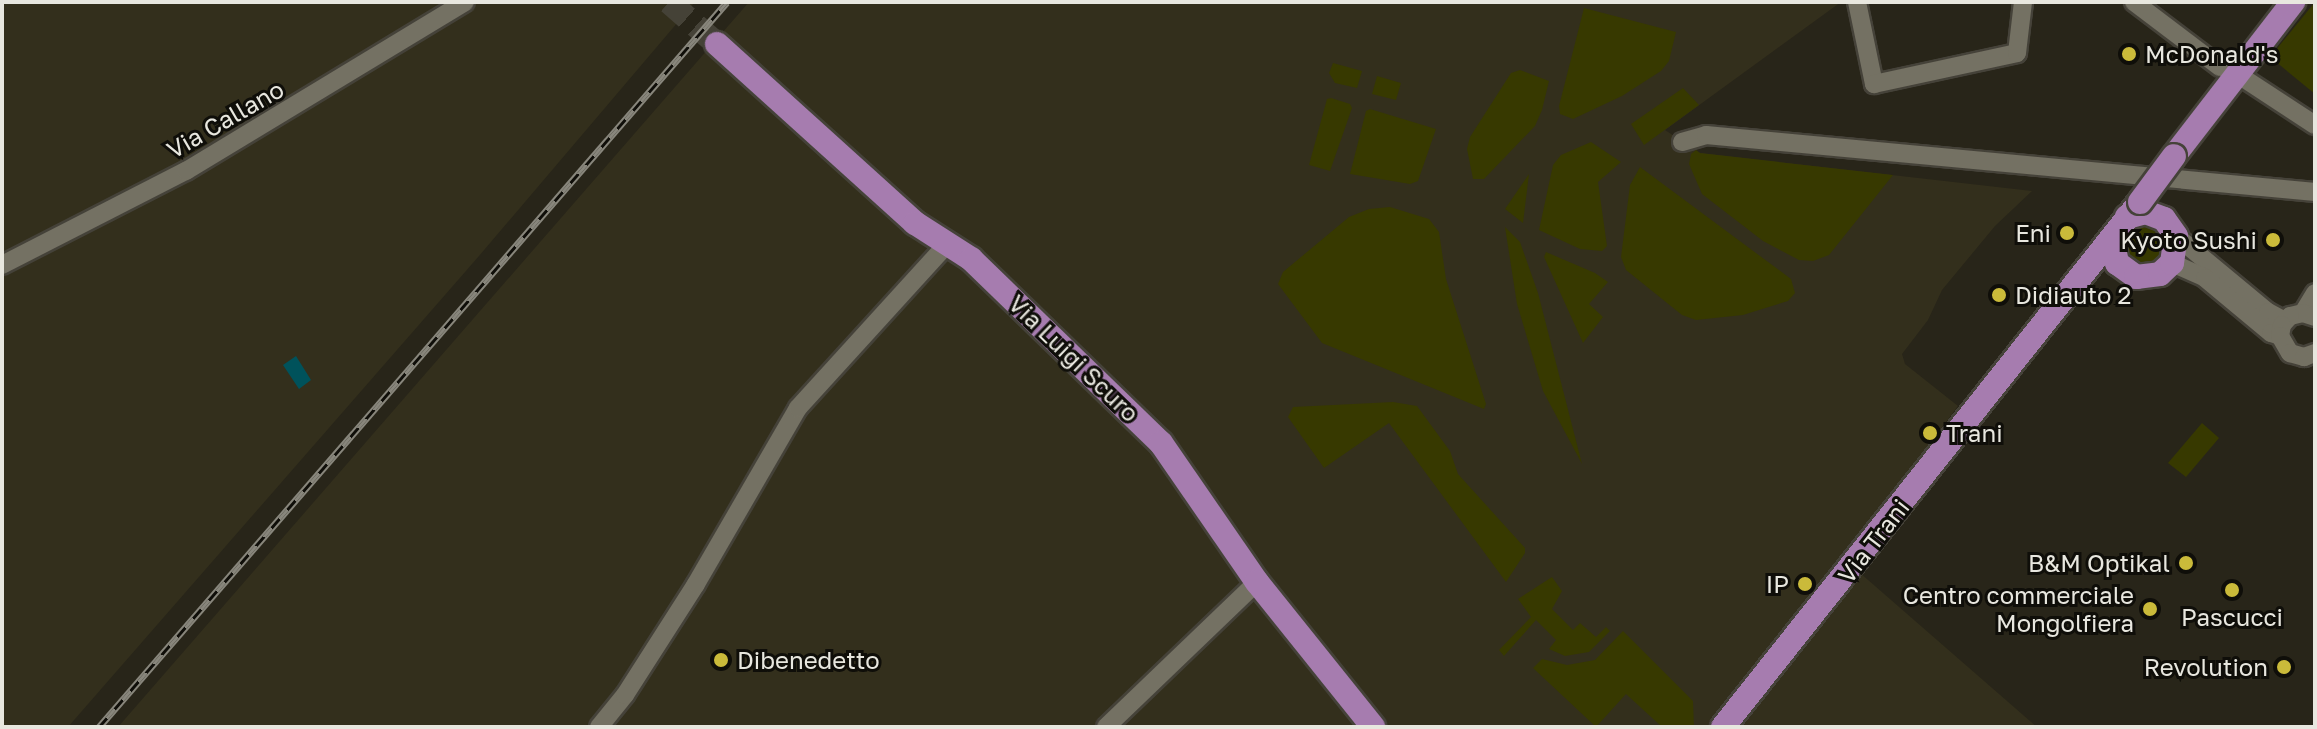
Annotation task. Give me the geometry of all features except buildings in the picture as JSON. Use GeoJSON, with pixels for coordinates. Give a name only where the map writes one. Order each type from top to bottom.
{"type":"FeatureCollection","features":[{"type":"Feature","properties":{"kind":"main road","name":"Via Trani"},"geometry":{"type":"LineString","coordinates":[[1723,727],[2112,239],[2154,216],[2179,151],[2228,70],[2293,2]]}},
{"type":"Feature","properties":{"kind":"main road","name":"Via Luigi Scuro"},"geometry":{"type":"LineString","coordinates":[[717,44],[915,223],[971,259],[1161,443],[1257,582],[1373,727]]}},
{"type":"Feature","properties":{"kind":"main road","name":"Via Trani"},"geometry":{"type":"LineString","coordinates":[[2154,216],[2172,263]]}},
{"type":"Feature","properties":{"kind":"main road"},"geometry":{"type":"LineString","coordinates":[[2112,239],[2113,255],[2122,269],[2136,277],[2153,277],[2172,263]]}},
{"type":"Feature","properties":{"kind":"main road","name":"Via Trani"},"geometry":{"type":"LineString","coordinates":[[2020,352],[2098,281],[2122,269]]}},
{"type":"Feature","properties":{"kind":"street","name":"Via Callano"},"geometry":{"type":"LineString","coordinates":[[2,265],[186,171],[465,2]]}},
{"type":"Feature","properties":{"kind":"street"},"geometry":{"type":"LineString","coordinates":[[1857,2],[1874,84],[2017,53],[2023,2]]}},
{"type":"Feature","properties":{"kind":"street"},"geometry":{"type":"LineString","coordinates":[[2134,2],[2228,70],[2315,125]]}},
{"type":"Feature","properties":{"kind":"street"},"geometry":{"type":"LineString","coordinates":[[1682,142],[1706,135],[2315,192]]}},
{"type":"Feature","properties":{"kind":"street"},"geometry":{"type":"LineString","coordinates":[[2154,216],[2268,312],[2296,322]]}},
{"type":"Feature","properties":{"kind":"street"},"geometry":{"type":"LineString","coordinates":[[599,727],[625,695],[696,584],[798,408],[947,244]]}},
{"type":"Feature","properties":{"kind":"street"},"geometry":{"type":"LineString","coordinates":[[2172,263],[2205,278],[2271,333],[2296,322]]}},
{"type":"Feature","properties":{"kind":"street"},"geometry":{"type":"LineString","coordinates":[[2311,359],[2290,353],[2296,322],[2315,293]]}},
{"type":"Feature","properties":{"kind":"street"},"geometry":{"type":"LineString","coordinates":[[1106,727],[1257,582]]}},
{"type":"Feature","properties":{"kind":"shaded area"},"geometry":{"type":"Polygon","coordinates":[[[2,2],[695,2],[479,256],[68,727],[2,727],[2,2]]]}},
{"type":"Feature","properties":{"kind":"shaded area"},"geometry":{"type":"Polygon","coordinates":[[[749,2],[1841,2],[1665,130],[1700,153],[2032,191],[1995,226],[1942,290],[1928,320],[1902,354],[1905,364],[1958,406],[1844,559],[2037,727],[118,727],[749,2]]]}},
{"type":"Feature","properties":{"kind":"shaded area"},"geometry":{"type":"Polygon","coordinates":[[[2315,2],[2315,94],[2270,57],[2315,2]]]}},
{"type":"Feature","properties":{"kind":"shaded area"},"geometry":{"type":"Polygon","coordinates":[[[1584,8],[1676,32],[1669,61],[1661,71],[1622,96],[1573,119],[1560,114],[1559,106],[1584,8]]]}},
{"type":"Feature","properties":{"kind":"shaded area"},"geometry":{"type":"Polygon","coordinates":[[[1333,63],[1362,71],[1357,88],[1335,83],[1329,73],[1333,63]]]}},
{"type":"Feature","properties":{"kind":"shaded area"},"geometry":{"type":"Polygon","coordinates":[[[1520,70],[1549,81],[1542,110],[1535,126],[1484,179],[1473,179],[1467,149],[1470,137],[1511,73],[1520,70]]]}},
{"type":"Feature","properties":{"kind":"shaded area"},"geometry":{"type":"Polygon","coordinates":[[[1377,76],[1401,83],[1396,100],[1372,94],[1377,76]]]}},
{"type":"Feature","properties":{"kind":"shaded area"},"geometry":{"type":"Polygon","coordinates":[[[1683,88],[1699,105],[1644,145],[1631,124],[1683,88]]]}},
{"type":"Feature","properties":{"kind":"shaded area"},"geometry":{"type":"Polygon","coordinates":[[[1327,99],[1350,104],[1352,108],[1330,171],[1309,165],[1327,99]]]}},
{"type":"Feature","properties":{"kind":"shaded area"},"geometry":{"type":"Polygon","coordinates":[[[1370,109],[1436,129],[1418,181],[1410,184],[1350,174],[1366,111],[1370,109]]]}},
{"type":"Feature","properties":{"kind":"shaded area"},"geometry":{"type":"Polygon","coordinates":[[[1591,142],[1621,162],[1598,182],[1607,246],[1602,251],[1580,249],[1539,230],[1553,165],[1561,155],[1591,142]]]}},
{"type":"Feature","properties":{"kind":"shaded area"},"geometry":{"type":"Polygon","coordinates":[[[1696,150],[1700,153],[1893,175],[1829,255],[1813,261],[1799,260],[1763,241],[1702,194],[1689,164],[1691,154],[1696,150]]]}},
{"type":"Feature","properties":{"kind":"shaded area"},"geometry":{"type":"Polygon","coordinates":[[[1640,167],[1791,279],[1795,293],[1788,301],[1743,315],[1696,320],[1682,315],[1626,270],[1621,257],[1630,185],[1640,167]]]}},
{"type":"Feature","properties":{"kind":"shaded area"},"geometry":{"type":"Polygon","coordinates":[[[1529,174],[1523,223],[1505,209],[1529,174]]]}},
{"type":"Feature","properties":{"kind":"shaded area"},"geometry":{"type":"Polygon","coordinates":[[[1390,207],[1429,219],[1439,232],[1446,279],[1486,404],[1484,409],[1322,343],[1278,284],[1283,272],[1349,217],[1369,209],[1390,207]]]}},
{"type":"Feature","properties":{"kind":"shaded area"},"geometry":{"type":"Polygon","coordinates":[[[2145,224],[2160,230],[2166,245],[2160,260],[2145,266],[2130,260],[2124,245],[2130,230],[2145,224]]]}},
{"type":"Feature","properties":{"kind":"shaded area"},"geometry":{"type":"Polygon","coordinates":[[[1505,227],[1520,242],[1538,293],[1582,464],[1543,391],[1517,304],[1505,227]]]}},
{"type":"Feature","properties":{"kind":"shaded area"},"geometry":{"type":"Polygon","coordinates":[[[1546,252],[1595,273],[1608,282],[1589,304],[1603,317],[1583,343],[1544,257],[1546,252]]]}},
{"type":"Feature","properties":{"kind":"shaded area"},"geometry":{"type":"Polygon","coordinates":[[[1393,402],[1417,406],[1450,451],[1458,474],[1525,548],[1525,553],[1506,582],[1389,423],[1324,468],[1288,417],[1293,407],[1393,402]]]}},
{"type":"Feature","properties":{"kind":"shaded area"},"geometry":{"type":"Polygon","coordinates":[[[2202,423],[2219,438],[2186,477],[2168,463],[2202,423]]]}},
{"type":"Feature","properties":{"kind":"shaded area"},"geometry":{"type":"Polygon","coordinates":[[[1552,577],[1562,591],[1552,609],[1573,630],[1580,623],[1596,637],[1606,627],[1610,631],[1589,652],[1565,656],[1549,649],[1556,640],[1536,620],[1504,656],[1499,650],[1531,617],[1518,599],[1552,577]]]}},
{"type":"Feature","properties":{"kind":"shaded area"},"geometry":{"type":"Polygon","coordinates":[[[1623,631],[1693,701],[1694,727],[1662,727],[1626,694],[1596,727],[1533,668],[1542,659],[1567,665],[1595,660],[1623,631]]]}},
{"type":"Feature","properties":{"kind":"water"},"geometry":{"type":"Polygon","coordinates":[[[296,356],[311,380],[299,389],[283,365],[296,356]]]}},
{"type":"Feature","properties":{"kind":"tunnel"},"geometry":{"type":"LineString","coordinates":[[669,2],[717,44]]}},
{"type":"Feature","properties":{"kind":"railway"},"geometry":{"type":"LineString","coordinates":[[99,727],[727,2]]}},
{"type":"Feature","properties":{"kind":"place","name":"McDonald's"},"geometry":{"type":"Point","coordinates":[2129,54]}},
{"type":"Feature","properties":{"kind":"place","name":"Eni"},"geometry":{"type":"Point","coordinates":[2067,233]}},
{"type":"Feature","properties":{"kind":"place","name":"Kyoto Sushi"},"geometry":{"type":"Point","coordinates":[2273,240]}},
{"type":"Feature","properties":{"kind":"place","name":"Didiauto 2"},"geometry":{"type":"Point","coordinates":[1999,295]}},
{"type":"Feature","properties":{"kind":"place","name":"Trani"},"geometry":{"type":"Point","coordinates":[1930,433]}},
{"type":"Feature","properties":{"kind":"place","name":"B&M Optikal"},"geometry":{"type":"Point","coordinates":[2186,563]}},
{"type":"Feature","properties":{"kind":"place","name":"IP"},"geometry":{"type":"Point","coordinates":[1805,584]}},
{"type":"Feature","properties":{"kind":"place","name":"Pascucci"},"geometry":{"type":"Point","coordinates":[2232,590]}},
{"type":"Feature","properties":{"kind":"place","name":"Centro commerciale Mongolfiera"},"geometry":{"type":"Point","coordinates":[2150,609]}},
{"type":"Feature","properties":{"kind":"place","name":"Dibenedetto"},"geometry":{"type":"Point","coordinates":[721,660]}},
{"type":"Feature","properties":{"kind":"place","name":"Revolution"},"geometry":{"type":"Point","coordinates":[2284,667]}}]}
